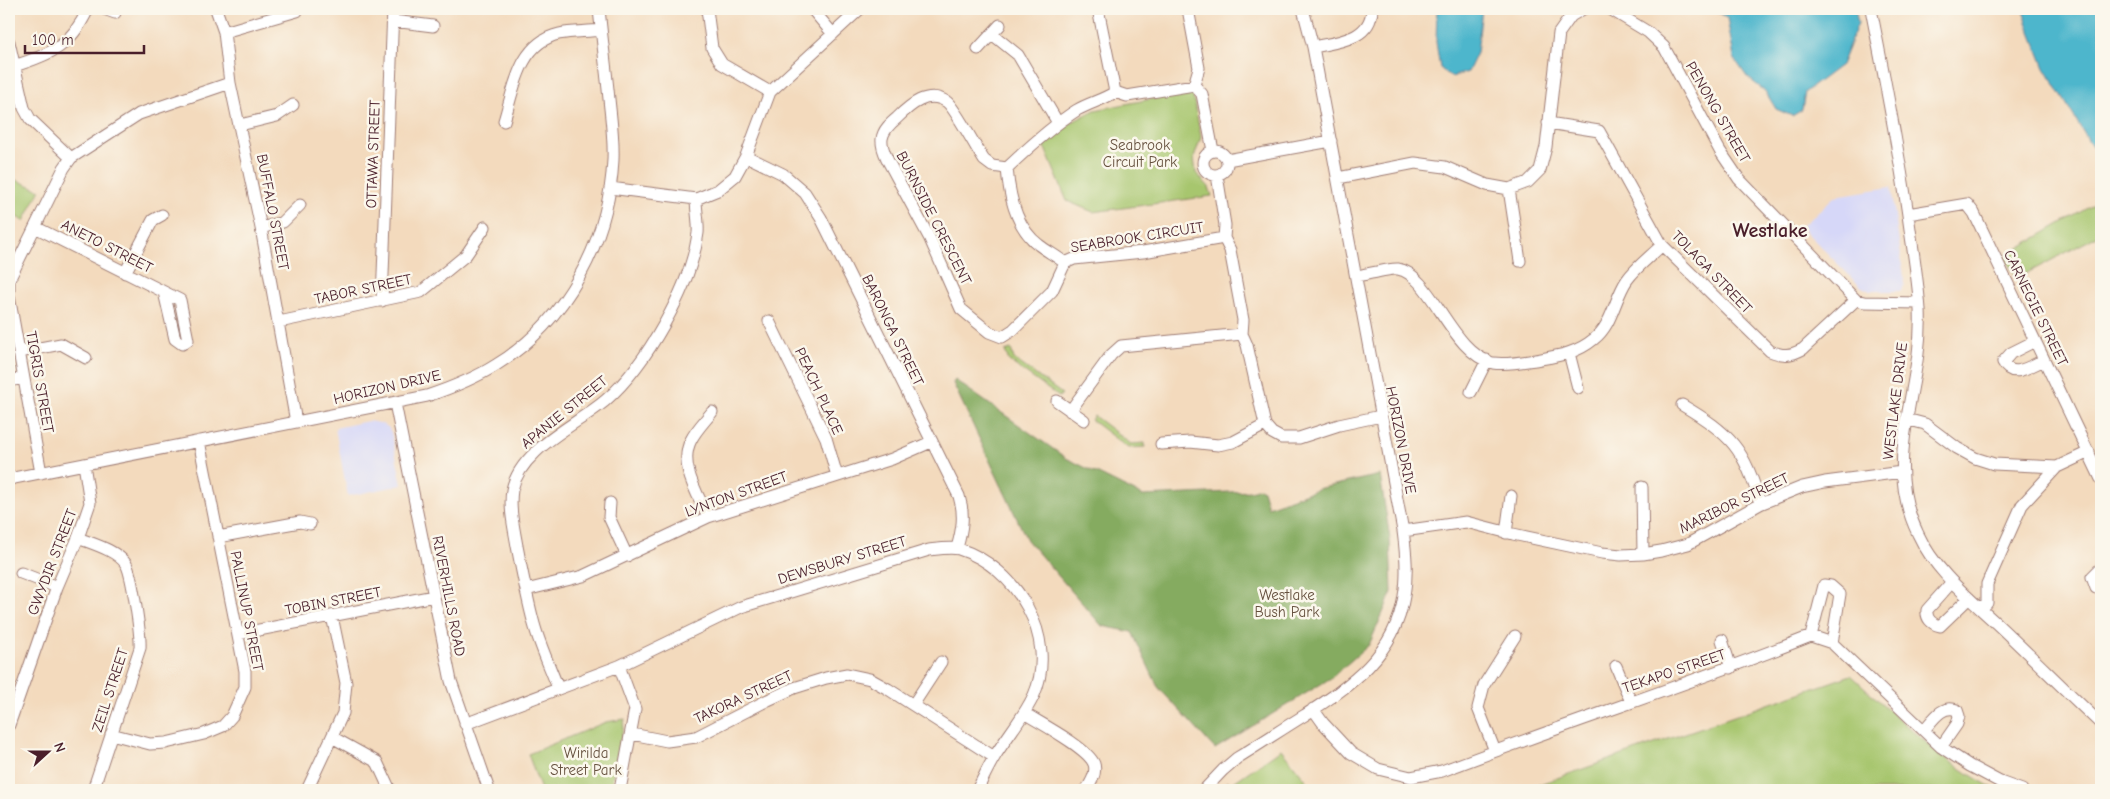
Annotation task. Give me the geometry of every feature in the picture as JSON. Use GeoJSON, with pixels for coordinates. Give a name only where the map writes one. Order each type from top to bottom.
{"type":"FeatureCollection","features":[{"type":"Feature","properties":{"kind":"street"},"geometry":{"type":"LineString","coordinates":[[14,66],[39,58],[61,47],[81,24],[88,9]]}},
{"type":"Feature","properties":{"kind":"street","name":"BUFFALO STREET"},"geometry":{"type":"LineString","coordinates":[[216,9],[224,32],[230,83],[261,228],[296,422]]}},
{"type":"Feature","properties":{"kind":"street","name":"HORIZON DRIVE"},"geometry":{"type":"LineString","coordinates":[[9,479],[427,396],[474,378],[497,365],[522,346],[560,307],[589,261],[601,228],[610,188],[613,145],[599,9]]}},
{"type":"Feature","properties":{"kind":"street"},"geometry":{"type":"LineString","coordinates":[[707,9],[712,48],[722,64],[770,92]]}},
{"type":"Feature","properties":{"kind":"street"},"geometry":{"type":"LineString","coordinates":[[812,9],[833,34]]}},
{"type":"Feature","properties":{"kind":"street"},"geometry":{"type":"LineString","coordinates":[[610,188],[696,199],[718,190],[734,176],[746,156],[770,92],[860,9]]}},
{"type":"Feature","properties":{"kind":"street"},"geometry":{"type":"LineString","coordinates":[[1098,9],[1115,92]]}},
{"type":"Feature","properties":{"kind":"street"},"geometry":{"type":"LineString","coordinates":[[1188,9],[1199,68],[1194,85]]}},
{"type":"Feature","properties":{"kind":"street","name":"HORIZON DRIVE"},"geometry":{"type":"LineString","coordinates":[[1204,790],[1223,770],[1238,758],[1354,681],[1365,671],[1376,659],[1392,633],[1402,607],[1406,578],[1403,531],[1313,47],[1303,9]]}},
{"type":"Feature","properties":{"kind":"street"},"geometry":{"type":"LineString","coordinates":[[1313,47],[1350,39],[1361,32],[1372,17],[1372,9]]}},
{"type":"Feature","properties":{"kind":"street"},"geometry":{"type":"LineString","coordinates":[[1338,178],[1416,163],[1445,167],[1487,185],[1509,189],[1528,182],[1540,170],[1559,33],[1571,16],[1583,9]]}},
{"type":"Feature","properties":{"kind":"street","name":"PENONG STREET"},"geometry":{"type":"LineString","coordinates":[[1610,9],[1648,32],[1664,47],[1720,151],[1739,178],[1856,300]]}},
{"type":"Feature","properties":{"kind":"street","name":"WESTLAKE DRIVE"},"geometry":{"type":"LineString","coordinates":[[1871,9],[1899,148],[1919,303],[1917,351],[1902,450],[1902,472],[1908,510],[1918,535],[1932,558],[1952,582],[2101,724]]}},
{"type":"Feature","properties":{"kind":"street"},"geometry":{"type":"LineString","coordinates":[[224,32],[297,11]]}},
{"type":"Feature","properties":{"kind":"street"},"geometry":{"type":"LineString","coordinates":[[393,15],[433,26]]}},
{"type":"Feature","properties":{"kind":"street","name":"OTTAWA STREET"},"geometry":{"type":"LineString","coordinates":[[382,301],[393,15]]}},
{"type":"Feature","properties":{"kind":"street"},"geometry":{"type":"LineString","coordinates":[[504,122],[522,65],[528,53],[538,44],[560,34],[601,30]]}},
{"type":"Feature","properties":{"kind":"street"},"geometry":{"type":"LineString","coordinates":[[978,49],[996,30],[1018,55],[1058,123]]}},
{"type":"Feature","properties":{"kind":"street"},"geometry":{"type":"LineString","coordinates":[[9,42],[24,108],[30,119],[71,158]]}},
{"type":"Feature","properties":{"kind":"street"},"geometry":{"type":"LineString","coordinates":[[9,291],[9,280],[64,168],[71,158],[139,114],[230,83]]}},
{"type":"Feature","properties":{"kind":"street"},"geometry":{"type":"LineString","coordinates":[[1115,92],[1127,96],[1194,85]]}},
{"type":"Feature","properties":{"kind":"street"},"geometry":{"type":"LineString","coordinates":[[1194,85],[1202,94],[1213,151]]}},
{"type":"Feature","properties":{"kind":"street"},"geometry":{"type":"LineString","coordinates":[[1008,168],[1058,123],[1078,110],[1105,99],[1115,92]]}},
{"type":"Feature","properties":{"kind":"street","name":"BURNSIDE CRESCENT"},"geometry":{"type":"LineString","coordinates":[[1008,168],[992,166],[984,160],[949,103],[938,98],[924,98],[912,103],[887,127],[882,138],[883,150],[888,161],[930,239],[962,309],[988,332],[1002,337],[1013,330],[1052,291],[1065,263]]}},
{"type":"Feature","properties":{"kind":"street"},"geometry":{"type":"LineString","coordinates":[[240,125],[277,116],[293,106]]}},
{"type":"Feature","properties":{"kind":"street","name":"TOLAGA STREET"},"geometry":{"type":"LineString","coordinates":[[1548,123],[1598,131],[1662,245],[1770,351],[1782,356],[1793,354],[1803,349],[1856,300]]}},
{"type":"Feature","properties":{"kind":"street"},"geometry":{"type":"LineString","coordinates":[[1228,160],[1331,141]]}},
{"type":"Feature","properties":{"kind":"street"},"geometry":{"type":"LineString","coordinates":[[1213,151],[1224,154],[1228,160],[1226,170],[1217,175],[1208,173],[1203,165],[1205,156],[1213,151]]}},
{"type":"Feature","properties":{"kind":"street","name":"BARONGA STREET"},"geometry":{"type":"LineString","coordinates":[[746,156],[783,174],[805,193],[821,218],[962,506],[963,523],[957,548]]}},
{"type":"Feature","properties":{"kind":"street","name":"SEABROOK CIRCUIT"},"geometry":{"type":"LineString","coordinates":[[1008,168],[1013,204],[1023,228],[1038,244],[1065,263],[1074,259],[1143,252],[1224,238]]}},
{"type":"Feature","properties":{"kind":"street","name":"SEABROOK CIRCUIT"},"geometry":{"type":"LineString","coordinates":[[1217,175],[1226,225],[1224,238],[1230,250],[1243,320],[1242,334],[1247,344],[1265,425]]}},
{"type":"Feature","properties":{"kind":"street"},"geometry":{"type":"LineString","coordinates":[[1509,189],[1520,261]]}},
{"type":"Feature","properties":{"kind":"street","name":"APANIE STREET"},"geometry":{"type":"LineString","coordinates":[[558,688],[535,626],[526,590],[511,513],[512,489],[523,465],[540,448],[607,400],[643,359],[670,313],[688,272],[698,233],[696,199]]}},
{"type":"Feature","properties":{"kind":"street","name":"CARNEGIE STREET"},"geometry":{"type":"LineString","coordinates":[[1908,214],[1967,204],[1982,229],[2101,479]]}},
{"type":"Feature","properties":{"kind":"street"},"geometry":{"type":"LineString","coordinates":[[261,228],[283,222],[300,205]]}},
{"type":"Feature","properties":{"kind":"street"},"geometry":{"type":"LineString","coordinates":[[125,273],[153,220],[162,215]]}},
{"type":"Feature","properties":{"kind":"street","name":"ANETO STREET"},"geometry":{"type":"LineString","coordinates":[[35,227],[164,292]]}},
{"type":"Feature","properties":{"kind":"street","name":"TABOR STREET"},"geometry":{"type":"LineString","coordinates":[[279,322],[421,292],[466,255],[485,227]]}},
{"type":"Feature","properties":{"kind":"street"},"geometry":{"type":"LineString","coordinates":[[1356,276],[1398,269],[1415,278],[1465,344],[1493,363],[1516,363],[1569,353],[1581,349],[1597,337],[1609,323],[1616,298],[1628,278],[1662,245]]}},
{"type":"Feature","properties":{"kind":"street","name":"TIGRIS STREET"},"geometry":{"type":"LineString","coordinates":[[9,296],[41,473]]}},
{"type":"Feature","properties":{"kind":"street"},"geometry":{"type":"LineString","coordinates":[[1856,300],[1864,302],[1919,303]]}},
{"type":"Feature","properties":{"kind":"street","name":"PEACH PLACE"},"geometry":{"type":"LineString","coordinates":[[769,321],[826,438],[837,476]]}},
{"type":"Feature","properties":{"kind":"street"},"geometry":{"type":"LineString","coordinates":[[1070,411],[1111,355],[1121,346],[1242,334]]}},
{"type":"Feature","properties":{"kind":"street"},"geometry":{"type":"LineString","coordinates":[[2035,340],[2006,357],[2003,362],[2009,371],[2014,372],[2044,360]]}},
{"type":"Feature","properties":{"kind":"street"},"geometry":{"type":"LineString","coordinates":[[19,352],[61,344],[86,358]]}},
{"type":"Feature","properties":{"kind":"street"},"geometry":{"type":"LineString","coordinates":[[1569,353],[1578,388]]}},
{"type":"Feature","properties":{"kind":"street"},"geometry":{"type":"LineString","coordinates":[[1471,392],[1487,360]]}},
{"type":"Feature","properties":{"kind":"street"},"geometry":{"type":"LineString","coordinates":[[9,380],[23,378]]}},
{"type":"Feature","properties":{"kind":"street"},"geometry":{"type":"LineString","coordinates":[[1057,401],[1084,420]]}},
{"type":"Feature","properties":{"kind":"street","name":"RIVERHILLS ROAD"},"geometry":{"type":"LineString","coordinates":[[395,403],[451,682],[490,790]]}},
{"type":"Feature","properties":{"kind":"street"},"geometry":{"type":"LineString","coordinates":[[1682,405],[1711,422],[1737,446],[1753,478],[1760,504]]}},
{"type":"Feature","properties":{"kind":"street"},"geometry":{"type":"LineString","coordinates":[[708,517],[688,471],[686,456],[691,440],[712,412]]}},
{"type":"Feature","properties":{"kind":"street"},"geometry":{"type":"LineString","coordinates":[[1161,444],[1190,442],[1218,445],[1233,442],[1265,425],[1272,433],[1281,438],[1300,438],[1339,425],[1381,416]]}},
{"type":"Feature","properties":{"kind":"street"},"geometry":{"type":"LineString","coordinates":[[1906,419],[1925,424],[1957,448],[1975,458],[1994,464],[2057,468]]}},
{"type":"Feature","properties":{"kind":"street","name":"PALLINUP STREET"},"geometry":{"type":"LineString","coordinates":[[111,734],[150,744],[166,743],[204,734],[223,726],[232,716],[245,687],[246,671],[199,442]]}},
{"type":"Feature","properties":{"kind":"street","name":"LYNTON STREET"},"geometry":{"type":"LineString","coordinates":[[526,590],[583,576],[708,517],[892,459],[931,442]]}},
{"type":"Feature","properties":{"kind":"street"},"geometry":{"type":"LineString","coordinates":[[1981,609],[1986,602],[1987,584],[2022,505],[2057,468],[2089,452]]}},
{"type":"Feature","properties":{"kind":"street","name":"GWYDIR STREET"},"geometry":{"type":"LineString","coordinates":[[9,725],[14,695],[78,538],[90,503],[84,464]]}},
{"type":"Feature","properties":{"kind":"street"},"geometry":{"type":"LineString","coordinates":[[2030,466],[2039,486]]}},
{"type":"Feature","properties":{"kind":"street","name":"MARIBOR STREET"},"geometry":{"type":"LineString","coordinates":[[1403,531],[1466,522],[1506,533],[1602,552],[1621,555],[1644,554],[1688,544],[1760,504],[1810,485],[1902,472]]}},
{"type":"Feature","properties":{"kind":"street"},"geometry":{"type":"LineString","coordinates":[[1642,487],[1644,554]]}},
{"type":"Feature","properties":{"kind":"street"},"geometry":{"type":"LineString","coordinates":[[1506,533],[1511,496]]}},
{"type":"Feature","properties":{"kind":"street"},"geometry":{"type":"LineString","coordinates":[[610,504],[609,517],[627,556]]}},
{"type":"Feature","properties":{"kind":"street"},"geometry":{"type":"LineString","coordinates":[[218,537],[300,522],[310,524]]}},
{"type":"Feature","properties":{"kind":"street","name":"ZEIL STREET"},"geometry":{"type":"LineString","coordinates":[[78,538],[114,554],[126,564],[141,634],[140,648],[93,790]]}},
{"type":"Feature","properties":{"kind":"street","name":"DEWSBURY STREET"},"geometry":{"type":"LineString","coordinates":[[465,724],[619,666],[741,607],[929,550],[957,548],[981,559],[1001,572],[1020,595],[1033,618],[1040,643],[1040,672],[1034,694],[1024,714],[994,757],[978,790]]}},
{"type":"Feature","properties":{"kind":"street"},"geometry":{"type":"LineString","coordinates":[[2101,568],[2092,577],[2096,588],[2101,588]]}},
{"type":"Feature","properties":{"kind":"street"},"geometry":{"type":"LineString","coordinates":[[21,573],[57,587]]}},
{"type":"Feature","properties":{"kind":"street"},"geometry":{"type":"LineString","coordinates":[[1952,582],[1927,610],[1926,615],[1929,620],[1940,626],[1969,598]]}},
{"type":"Feature","properties":{"kind":"street"},"geometry":{"type":"LineString","coordinates":[[1832,643],[1840,594],[1831,586],[1824,585],[1812,636],[1832,643],[1941,747],[1970,766],[2000,782],[2022,790]]}},
{"type":"Feature","properties":{"kind":"street","name":"TOBIN STREET"},"geometry":{"type":"LineString","coordinates":[[238,634],[434,596]]}},
{"type":"Feature","properties":{"kind":"street"},"geometry":{"type":"LineString","coordinates":[[307,790],[343,713],[346,683],[332,616]]}},
{"type":"Feature","properties":{"kind":"street"},"geometry":{"type":"LineString","coordinates":[[1495,751],[1478,708],[1484,685],[1515,636]]}},
{"type":"Feature","properties":{"kind":"street","name":"TEKAPO STREET"},"geometry":{"type":"LineString","coordinates":[[1313,709],[1323,723],[1351,753],[1378,769],[1411,776],[1442,771],[1730,668],[1812,636]]}},
{"type":"Feature","properties":{"kind":"street"},"geometry":{"type":"LineString","coordinates":[[1722,640],[1730,668]]}},
{"type":"Feature","properties":{"kind":"street"},"geometry":{"type":"LineString","coordinates":[[913,705],[942,662]]}},
{"type":"Feature","properties":{"kind":"street"},"geometry":{"type":"LineString","coordinates":[[619,666],[635,709],[632,734],[620,790]]}},
{"type":"Feature","properties":{"kind":"street"},"geometry":{"type":"LineString","coordinates":[[1616,666],[1631,702]]}},
{"type":"Feature","properties":{"kind":"street","name":"TAKORA STREET"},"geometry":{"type":"LineString","coordinates":[[632,734],[667,741],[696,737],[794,688],[826,678],[848,674],[870,679],[994,757]]}},
{"type":"Feature","properties":{"kind":"street"},"geometry":{"type":"LineString","coordinates":[[1924,730],[1942,710],[1950,707],[1957,710],[1959,716],[1957,724],[1941,747]]}},
{"type":"Feature","properties":{"kind":"street"},"geometry":{"type":"LineString","coordinates":[[1024,714],[1087,753],[1095,766],[1093,779],[1086,790]]}},
{"type":"Feature","properties":{"kind":"street"},"geometry":{"type":"LineString","coordinates":[[332,737],[377,762],[390,790]]}},
{"type":"Feature","properties":{"kind":"shaded area"},"geometry":{"type":"Polygon","coordinates":[[[1891,187],[1905,284],[1901,291],[1870,291],[1860,286],[1801,227],[1835,196],[1891,187]]]}},
{"type":"Feature","properties":{"kind":"shaded area"},"geometry":{"type":"Polygon","coordinates":[[[368,421],[380,423],[388,427],[391,432],[402,485],[348,496],[335,428],[368,421]]]}},
{"type":"Feature","properties":{"kind":"green space","name":"Seabrook Circuit Park"},"geometry":{"type":"Polygon","coordinates":[[[1192,91],[1201,137],[1194,158],[1196,173],[1209,187],[1212,196],[1093,212],[1067,201],[1044,146],[1072,122],[1095,110],[1192,91]]]}},
{"type":"Feature","properties":{"kind":"green space"},"geometry":{"type":"Polygon","coordinates":[[[9,177],[40,190],[24,221],[9,213],[9,177]]]}},
{"type":"Feature","properties":{"kind":"green space"},"geometry":{"type":"Polygon","coordinates":[[[2101,200],[2101,234],[2016,279],[2005,256],[2101,200]]]}},
{"type":"Feature","properties":{"kind":"green space"},"geometry":{"type":"Polygon","coordinates":[[[1011,349],[1014,359],[1062,394],[1059,397],[1009,361],[1005,351],[1011,349]]]}},
{"type":"Feature","properties":{"kind":"green space","name":"Westlake Bush Park"},"geometry":{"type":"Polygon","coordinates":[[[955,380],[1066,458],[1143,496],[1251,491],[1259,488],[1263,490],[1268,507],[1321,488],[1380,475],[1390,539],[1392,592],[1369,645],[1331,678],[1215,749],[1158,687],[1132,632],[1102,626],[1027,540],[953,383],[955,380]]]}},
{"type":"Feature","properties":{"kind":"green space"},"geometry":{"type":"Polygon","coordinates":[[[1094,416],[1131,444],[1145,443],[1145,447],[1128,448],[1091,420],[1094,416]]]}},
{"type":"Feature","properties":{"kind":"green space"},"geometry":{"type":"Polygon","coordinates":[[[1851,675],[1920,738],[1957,766],[1997,790],[1523,790],[1851,675]]]}},
{"type":"Feature","properties":{"kind":"green space","name":"Wirilda Street Park"},"geometry":{"type":"Polygon","coordinates":[[[625,719],[610,790],[541,790],[528,754],[606,722],[625,719]]]}},
{"type":"Feature","properties":{"kind":"green space"},"geometry":{"type":"Polygon","coordinates":[[[1281,749],[1314,790],[1222,790],[1228,781],[1231,784],[1281,749]]]}},
{"type":"Feature","properties":{"kind":"water"},"geometry":{"type":"Polygon","coordinates":[[[1437,9],[1482,9],[1477,53],[1468,72],[1451,77],[1440,68],[1436,42],[1437,9]]]}},
{"type":"Feature","properties":{"kind":"water"},"geometry":{"type":"Polygon","coordinates":[[[1713,9],[1855,9],[1858,23],[1841,65],[1805,92],[1802,110],[1792,116],[1776,109],[1765,91],[1747,77],[1734,58],[1727,18],[1713,9]]]}},
{"type":"Feature","properties":{"kind":"water"},"geometry":{"type":"Polygon","coordinates":[[[2022,9],[2101,9],[2101,168],[2097,155],[2045,68],[2022,9]]]}},
{"type":"Feature","properties":{"kind":"district","name":"Westlake"},"geometry":{"type":"Point","coordinates":[1770,230]}}]}
